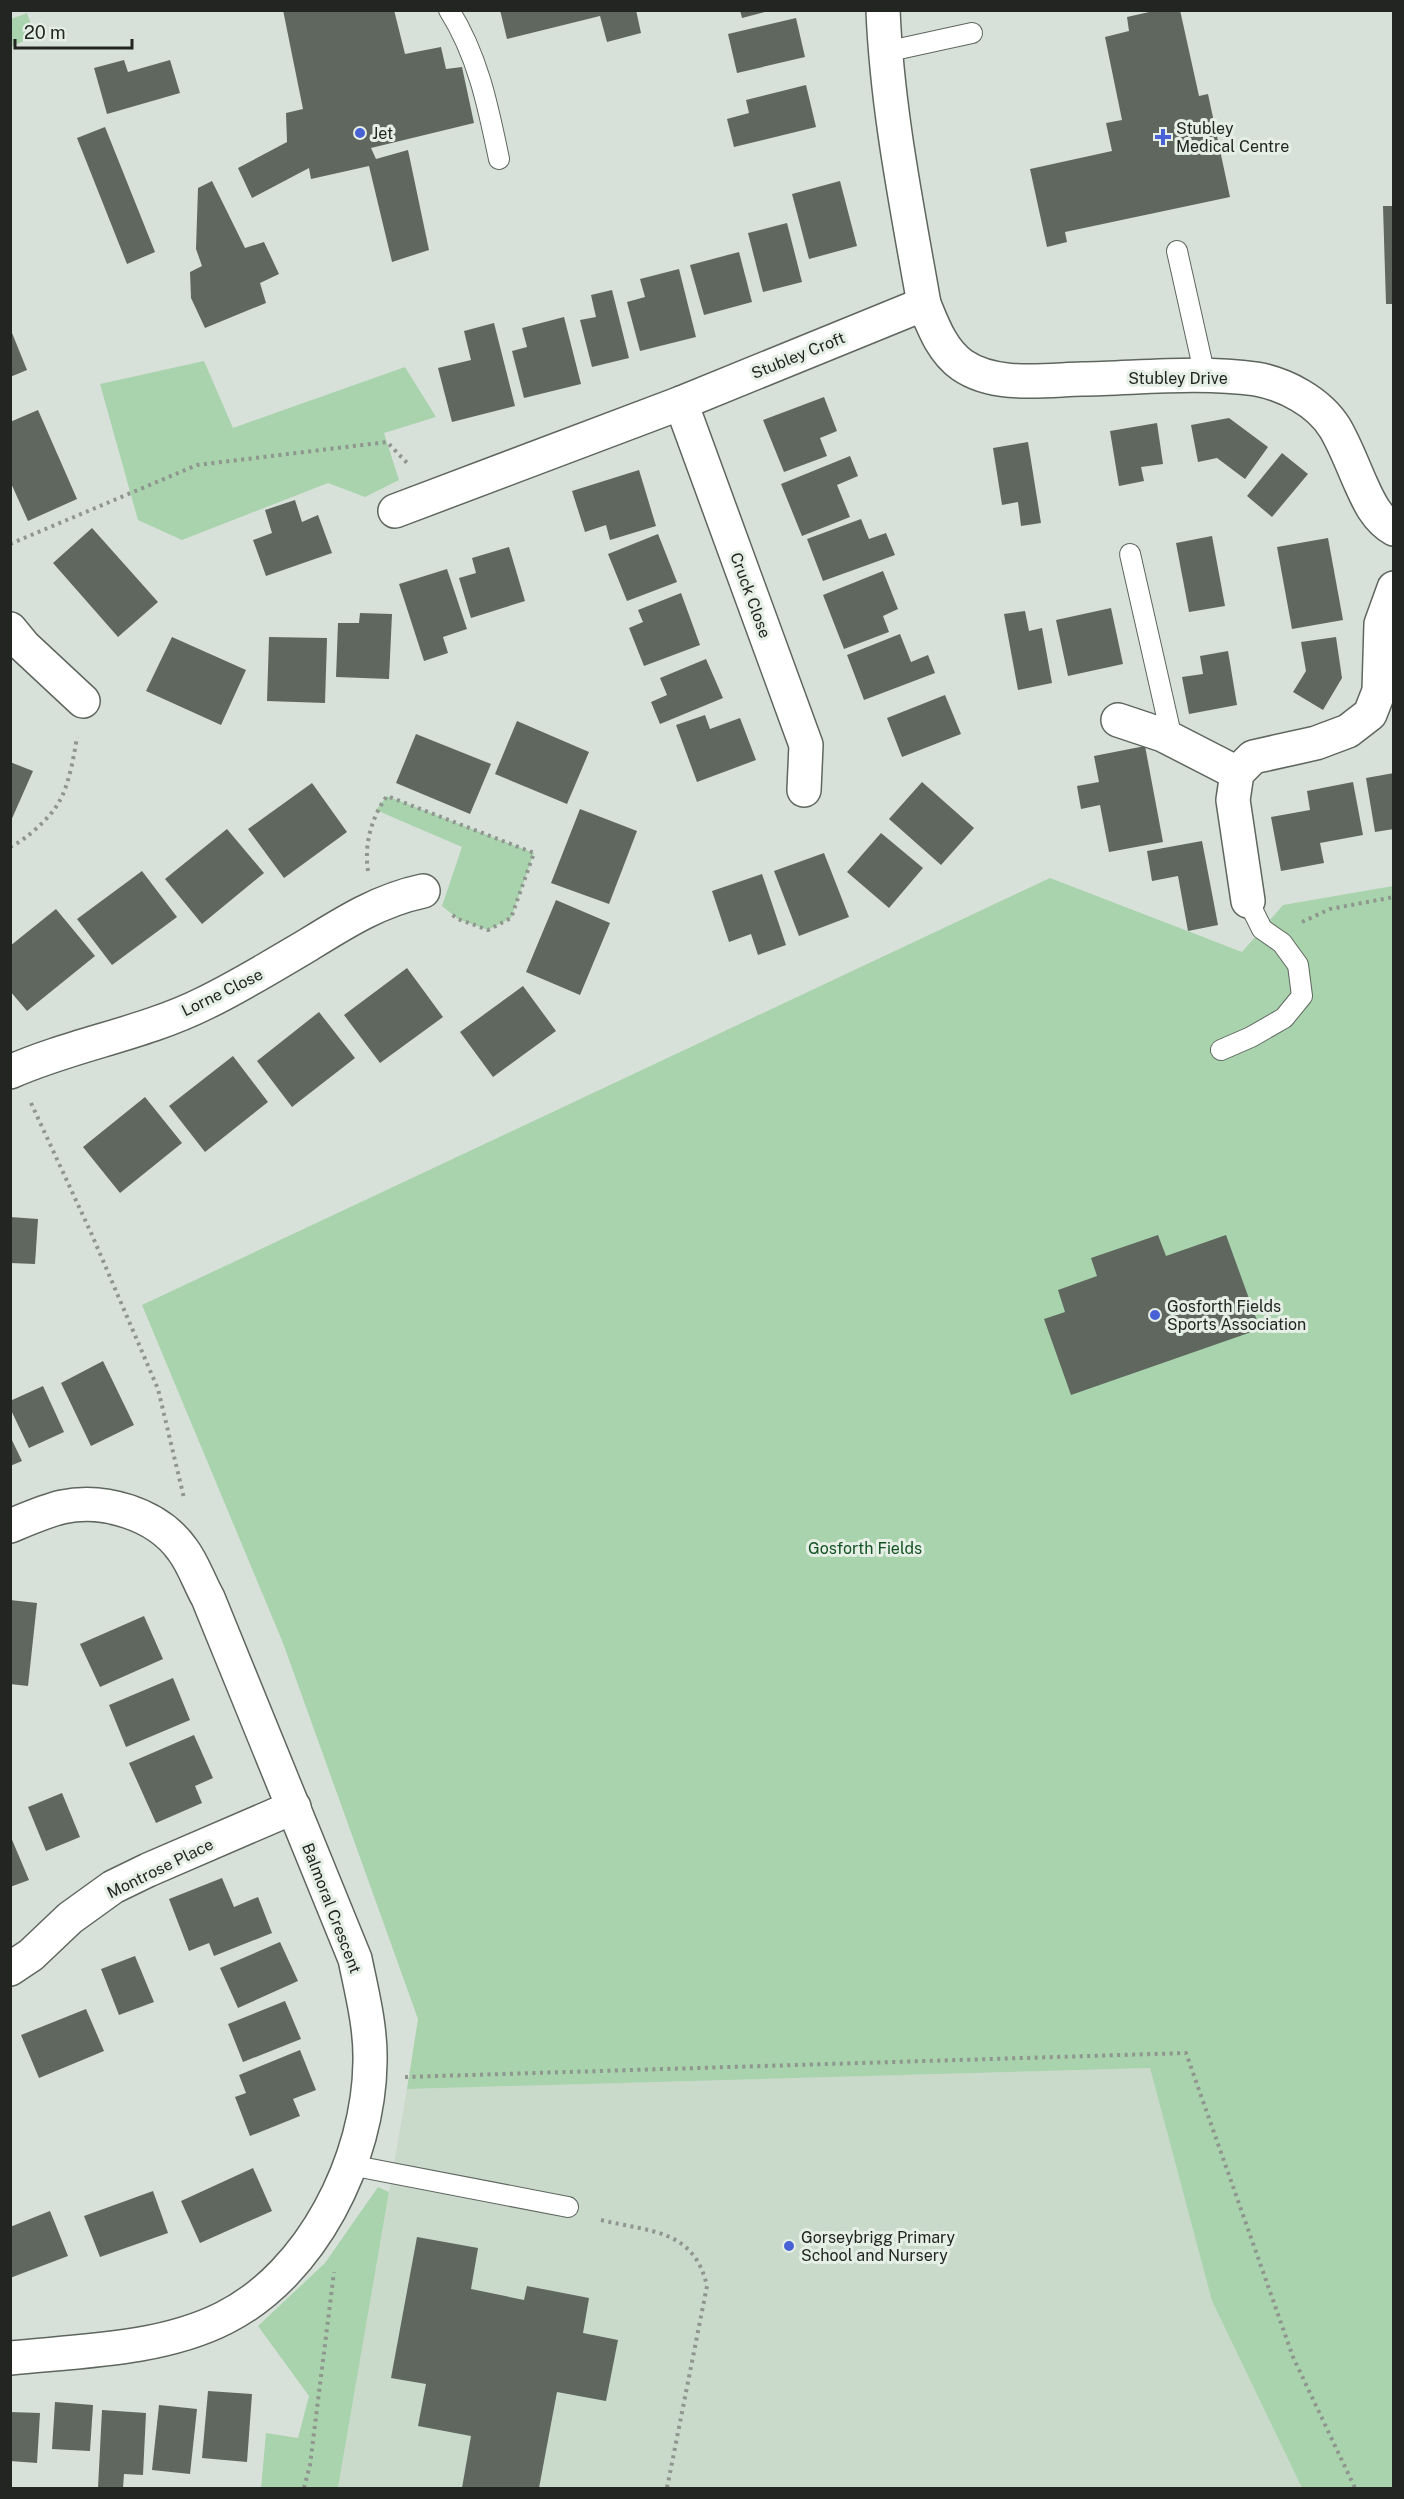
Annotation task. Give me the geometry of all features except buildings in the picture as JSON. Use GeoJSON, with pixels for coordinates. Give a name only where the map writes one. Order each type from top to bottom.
{"type":"FeatureCollection","features":[{"type":"Feature","properties":{"kind":"street"},"geometry":{"type":"LineString","coordinates":[[883,10],[885,52],[901,176],[924,304]]}},
{"type":"Feature","properties":{"kind":"street","name":"Stubley Drive"},"geometry":{"type":"LineString","coordinates":[[924,304],[945,347],[962,365],[989,378],[1026,381],[1205,376],[1257,380],[1290,389],[1314,405],[1335,426],[1369,503],[1386,524],[1394,529]]}},
{"type":"Feature","properties":{"kind":"street","name":"Stubley Croft"},"geometry":{"type":"LineString","coordinates":[[395,511],[681,403],[924,304]]}},
{"type":"Feature","properties":{"kind":"street","name":"Cruck Close"},"geometry":{"type":"LineString","coordinates":[[681,403],[806,745],[804,790]]}},
{"type":"Feature","properties":{"kind":"street"},"geometry":{"type":"LineString","coordinates":[[1248,901],[1233,800],[1237,773],[1253,757],[1316,743],[1348,731],[1384,706],[1379,691],[1381,624],[1394,588]]}},
{"type":"Feature","properties":{"kind":"street"},"geometry":{"type":"LineString","coordinates":[[10,629],[24,646],[83,701]]}},
{"type":"Feature","properties":{"kind":"street"},"geometry":{"type":"LineString","coordinates":[[1118,720],[1172,739],[1237,773]]}},
{"type":"Feature","properties":{"kind":"street","name":"Lorne Close"},"geometry":{"type":"LineString","coordinates":[[13,1071],[139,1029],[203,1004],[375,906],[399,896],[423,891]]}},
{"type":"Feature","properties":{"kind":"street","name":"Balmoral Crescent"},"geometry":{"type":"LineString","coordinates":[[10,1526],[63,1507],[99,1505],[134,1513],[162,1529],[183,1549],[207,1598],[355,1959],[365,2006],[370,2062],[363,2120],[350,2165],[331,2211],[293,2262],[256,2299],[222,2319],[176,2336],[111,2349],[10,2358]]}},
{"type":"Feature","properties":{"kind":"street","name":"Montrose Place"},"geometry":{"type":"LineString","coordinates":[[10,1969],[31,1955],[70,1918],[114,1887],[294,1807]]}},
{"type":"Feature","properties":{"kind":"lane"},"geometry":{"type":"LineString","coordinates":[[449,10],[464,34],[482,82],[500,159]]}},
{"type":"Feature","properties":{"kind":"lane"},"geometry":{"type":"LineString","coordinates":[[885,52],[972,33]]}},
{"type":"Feature","properties":{"kind":"lane"},"geometry":{"type":"LineString","coordinates":[[1177,251],[1205,376]]}},
{"type":"Feature","properties":{"kind":"lane"},"geometry":{"type":"LineString","coordinates":[[1130,554],[1172,739]]}},
{"type":"Feature","properties":{"kind":"lane"},"geometry":{"type":"LineString","coordinates":[[1221,1050],[1251,1037],[1284,1018],[1302,996],[1298,965],[1282,943],[1262,929],[1248,901]]}},
{"type":"Feature","properties":{"kind":"lane"},"geometry":{"type":"LineString","coordinates":[[350,2165],[568,2207]]}},
{"type":"Feature","properties":{"kind":"path"},"geometry":{"type":"LineString","coordinates":[[10,544],[198,465],[387,442],[437,494]]}},
{"type":"Feature","properties":{"kind":"path"},"geometry":{"type":"LineString","coordinates":[[10,847],[21,842],[60,802],[73,760],[83,701]]}},
{"type":"Feature","properties":{"kind":"path"},"geometry":{"type":"LineString","coordinates":[[1282,943],[1298,924],[1330,909],[1394,897]]}},
{"type":"Feature","properties":{"kind":"path"},"geometry":{"type":"LineString","coordinates":[[13,1071],[92,1236],[158,1389],[186,1508],[183,1549]]}},
{"type":"Feature","properties":{"kind":"path"},"geometry":{"type":"LineString","coordinates":[[368,2078],[1186,2053],[1293,2357],[1354,2488]]}},
{"type":"Feature","properties":{"kind":"path"},"geometry":{"type":"LineString","coordinates":[[601,2220],[669,2236],[689,2248],[702,2265],[707,2286],[667,2488]]}},
{"type":"Feature","properties":{"kind":"path"},"geometry":{"type":"LineString","coordinates":[[304,2488],[310,2465],[334,2269]]}},
{"type":"Feature","properties":{"kind":"shaded area","name":"Gorseybrigg Primary School and Nursery"},"geometry":{"type":"Polygon","coordinates":[[[1150,2068],[1212,2301],[1302,2488],[338,2488],[407,2089],[1150,2068]]]}},
{"type":"Feature","properties":{"kind":"green space"},"geometry":{"type":"Polygon","coordinates":[[[27,13],[35,36],[11,47],[11,19],[27,13]]]}},
{"type":"Feature","properties":{"kind":"green space"},"geometry":{"type":"Polygon","coordinates":[[[204,361],[233,428],[405,367],[436,417],[384,433],[399,480],[365,497],[328,483],[182,540],[138,520],[100,384],[204,361]]]}},
{"type":"Feature","properties":{"kind":"green space"},"geometry":{"type":"Polygon","coordinates":[[[387,796],[534,853],[511,918],[488,930],[458,919],[442,906],[462,847],[376,810],[387,796]]]}},
{"type":"Feature","properties":{"kind":"green space","name":"Gosforth Fields"},"geometry":{"type":"Polygon","coordinates":[[[1050,878],[1242,952],[1283,905],[1393,886],[1393,2488],[1302,2488],[1212,2301],[1150,2068],[407,2089],[418,2019],[283,1643],[142,1305],[1050,878]]]}},
{"type":"Feature","properties":{"kind":"green space"},"geometry":{"type":"Polygon","coordinates":[[[378,2187],[389,2192],[338,2488],[261,2488],[266,2433],[298,2438],[309,2396],[258,2326],[325,2263],[378,2187]]]}},
{"type":"Feature","properties":{"kind":"place","name":"Jet"},"geometry":{"type":"Point","coordinates":[360,133]}},
{"type":"Feature","properties":{"kind":"place","name":"Stubley Medical Centre"},"geometry":{"type":"Point","coordinates":[1163,137]}},
{"type":"Feature","properties":{"kind":"place","name":"Gosforth Fields Sports Association"},"geometry":{"type":"Point","coordinates":[1155,1315]}},
{"type":"Feature","properties":{"kind":"place","name":"Gorseybrigg Primary School and Nursery"},"geometry":{"type":"Point","coordinates":[789,2246]}}]}
